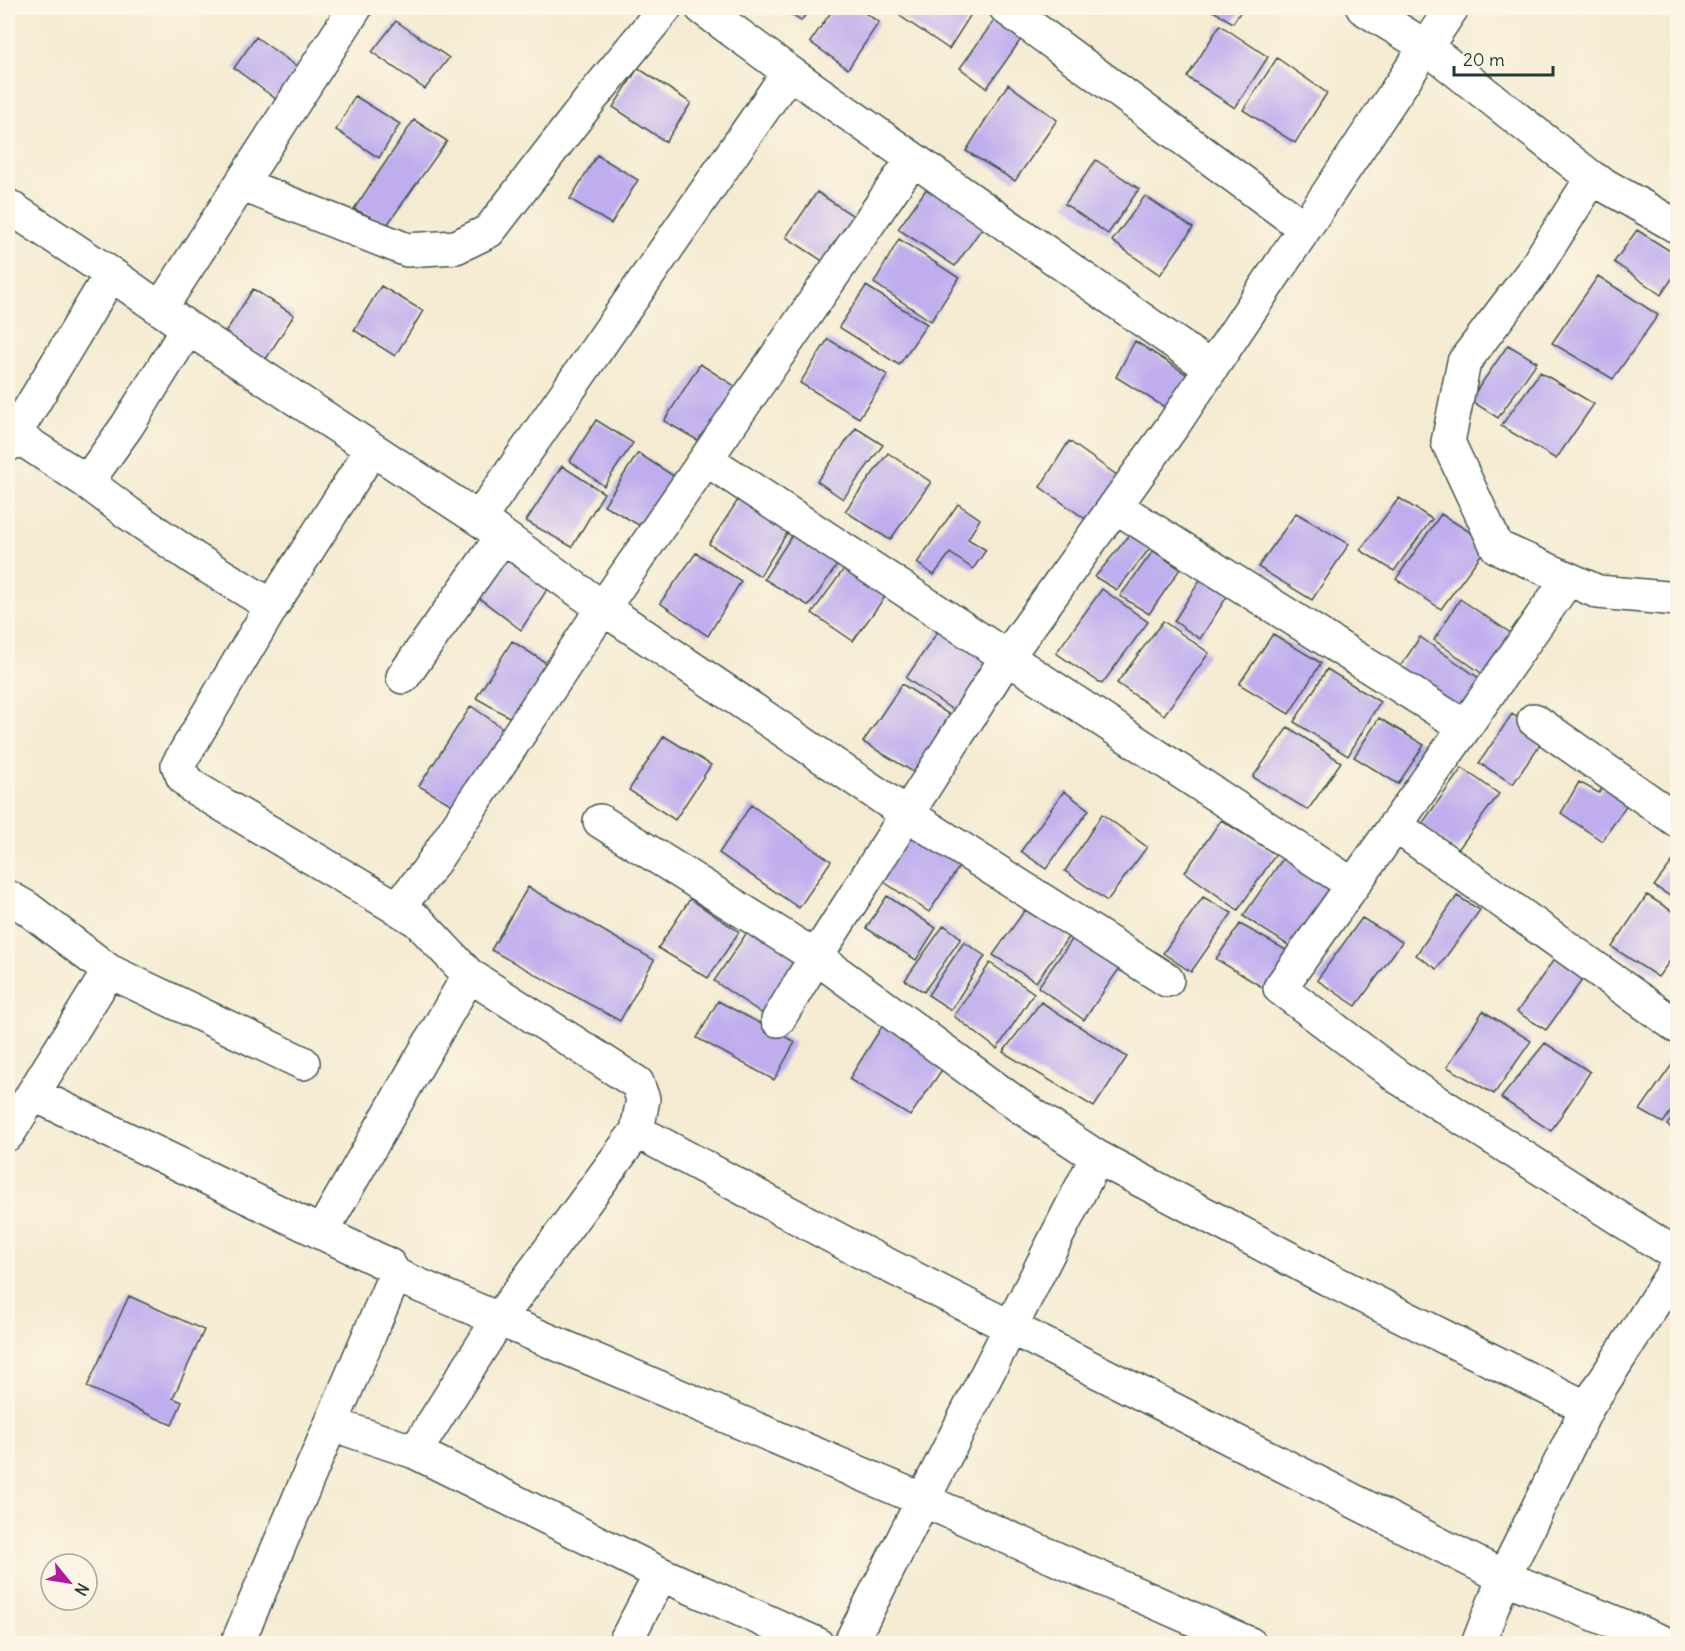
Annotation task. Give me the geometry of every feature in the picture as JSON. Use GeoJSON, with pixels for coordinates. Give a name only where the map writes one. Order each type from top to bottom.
{"type":"FeatureCollection","features":[{"type":"Feature","properties":{"kind":"street"},"geometry":{"type":"LineString","coordinates":[[160,309],[355,8]]}},
{"type":"Feature","properties":{"kind":"street"},"geometry":{"type":"LineString","coordinates":[[241,184],[407,250],[456,247],[489,231],[594,95],[665,8]]}},
{"type":"Feature","properties":{"kind":"street"},"geometry":{"type":"LineString","coordinates":[[702,8],[789,72],[1211,368]]}},
{"type":"Feature","properties":{"kind":"street"},"geometry":{"type":"LineString","coordinates":[[1006,8],[1305,228]]}},
{"type":"Feature","properties":{"kind":"street"},"geometry":{"type":"LineString","coordinates":[[1363,8],[1425,46],[1592,178],[1677,227]]}},
{"type":"Feature","properties":{"kind":"street"},"geometry":{"type":"LineString","coordinates":[[778,1020],[1007,657],[1174,424],[1452,8]]}},
{"type":"Feature","properties":{"kind":"street"},"geometry":{"type":"LineString","coordinates":[[403,677],[490,528],[789,72]]}},
{"type":"Feature","properties":{"kind":"street"},"geometry":{"type":"LineString","coordinates":[[397,908],[427,872],[603,608],[913,159]]}},
{"type":"Feature","properties":{"kind":"street"},"geometry":{"type":"LineString","coordinates":[[1592,178],[1534,270],[1464,362],[1448,442],[1497,547],[1598,592],[1677,599]]}},
{"type":"Feature","properties":{"kind":"street"},"geometry":{"type":"LineString","coordinates":[[8,207],[490,528],[603,608],[907,814],[1167,980]]}},
{"type":"Feature","properties":{"kind":"street"},"geometry":{"type":"LineString","coordinates":[[111,274],[10,436],[87,482],[195,559],[272,606]]}},
{"type":"Feature","properties":{"kind":"street"},"geometry":{"type":"LineString","coordinates":[[87,482],[127,426],[188,328]]}},
{"type":"Feature","properties":{"kind":"street"},"geometry":{"type":"LineString","coordinates":[[372,449],[272,606],[178,765],[183,777],[193,787],[418,921],[468,975],[637,1083],[643,1099],[637,1131],[498,1319],[415,1452]]}},
{"type":"Feature","properties":{"kind":"street"},"geometry":{"type":"LineString","coordinates":[[706,459],[1353,885]]}},
{"type":"Feature","properties":{"kind":"street"},"geometry":{"type":"LineString","coordinates":[[1115,506],[1465,728]]}},
{"type":"Feature","properties":{"kind":"street"},"geometry":{"type":"LineString","coordinates":[[1568,579],[1280,988],[1398,1077],[1677,1256]]}},
{"type":"Feature","properties":{"kind":"street"},"geometry":{"type":"LineString","coordinates":[[1534,720],[1677,821]]}},
{"type":"Feature","properties":{"kind":"street"},"geometry":{"type":"LineString","coordinates":[[600,820],[816,957],[1018,1105],[1097,1157],[1328,1279],[1587,1408]]}},
{"type":"Feature","properties":{"kind":"street"},"geometry":{"type":"LineString","coordinates":[[1395,825],[1677,1027]]}},
{"type":"Feature","properties":{"kind":"street"},"geometry":{"type":"LineString","coordinates":[[8,897],[27,908],[109,971],[303,1063]]}},
{"type":"Feature","properties":{"kind":"street"},"geometry":{"type":"LineString","coordinates":[[8,1134],[109,971]]}},
{"type":"Feature","properties":{"kind":"street"},"geometry":{"type":"LineString","coordinates":[[321,1233],[468,975]]}},
{"type":"Feature","properties":{"kind":"street"},"geometry":{"type":"LineString","coordinates":[[33,1094],[389,1266],[395,1275],[923,1500],[1250,1644]]}},
{"type":"Feature","properties":{"kind":"street"},"geometry":{"type":"LineString","coordinates":[[637,1131],[852,1247],[1504,1577],[1667,1644]]}},
{"type":"Feature","properties":{"kind":"street"},"geometry":{"type":"LineString","coordinates":[[850,1644],[1097,1157]]}},
{"type":"Feature","properties":{"kind":"street"},"geometry":{"type":"LineString","coordinates":[[1478,1644],[1504,1577],[1587,1408],[1677,1265]]}},
{"type":"Feature","properties":{"kind":"street"},"geometry":{"type":"LineString","coordinates":[[237,1644],[395,1275]]}},
{"type":"Feature","properties":{"kind":"street"},"geometry":{"type":"LineString","coordinates":[[331,1424],[415,1452],[661,1574],[817,1644]]}},
{"type":"Feature","properties":{"kind":"street"},"geometry":{"type":"LineString","coordinates":[[624,1644],[661,1574]]}},
{"type":"Feature","properties":{"kind":"building"},"geometry":{"type":"Polygon","coordinates":[[[780,8],[810,8],[801,21],[780,8]]]}},
{"type":"Feature","properties":{"kind":"building"},"geometry":{"type":"Polygon","coordinates":[[[834,8],[857,8],[879,22],[848,69],[810,42],[834,8]]]}},
{"type":"Feature","properties":{"kind":"building"},"geometry":{"type":"Polygon","coordinates":[[[905,8],[975,8],[949,49],[900,16],[905,8]]]}},
{"type":"Feature","properties":{"kind":"building"},"geometry":{"type":"Polygon","coordinates":[[[1080,8],[1097,8],[1092,15],[1080,8]]]}},
{"type":"Feature","properties":{"kind":"building"},"geometry":{"type":"Polygon","coordinates":[[[1208,8],[1243,8],[1233,23],[1208,8]]]}},
{"type":"Feature","properties":{"kind":"building"},"geometry":{"type":"Polygon","coordinates":[[[1000,12],[1026,32],[987,88],[960,68],[1000,12]]]}},
{"type":"Feature","properties":{"kind":"building"},"geometry":{"type":"Polygon","coordinates":[[[396,21],[449,58],[425,89],[372,52],[396,21]]]}},
{"type":"Feature","properties":{"kind":"building"},"geometry":{"type":"Polygon","coordinates":[[[1220,25],[1268,57],[1235,108],[1187,77],[1220,25]]]}},
{"type":"Feature","properties":{"kind":"building"},"geometry":{"type":"Polygon","coordinates":[[[256,37],[303,71],[280,102],[234,68],[256,37]]]}},
{"type":"Feature","properties":{"kind":"building"},"geometry":{"type":"Polygon","coordinates":[[[1277,58],[1327,93],[1295,143],[1243,110],[1277,58]]]}},
{"type":"Feature","properties":{"kind":"building"},"geometry":{"type":"Polygon","coordinates":[[[638,68],[691,103],[666,142],[613,107],[638,68]]]}},
{"type":"Feature","properties":{"kind":"building"},"geometry":{"type":"Polygon","coordinates":[[[1008,84],[1057,120],[1015,181],[966,151],[1008,84]]]}},
{"type":"Feature","properties":{"kind":"building"},"geometry":{"type":"Polygon","coordinates":[[[355,96],[400,124],[379,158],[336,130],[355,96]]]}},
{"type":"Feature","properties":{"kind":"building"},"geometry":{"type":"Polygon","coordinates":[[[414,120],[447,141],[387,225],[354,209],[414,120]]]}},
{"type":"Feature","properties":{"kind":"building"},"geometry":{"type":"Polygon","coordinates":[[[597,155],[638,180],[611,224],[570,199],[597,155]]]}},
{"type":"Feature","properties":{"kind":"building"},"geometry":{"type":"Polygon","coordinates":[[[1096,160],[1139,189],[1108,234],[1065,204],[1096,160]]]}},
{"type":"Feature","properties":{"kind":"building"},"geometry":{"type":"Polygon","coordinates":[[[930,184],[987,221],[955,266],[898,229],[930,184]]]}},
{"type":"Feature","properties":{"kind":"building"},"geometry":{"type":"Polygon","coordinates":[[[817,192],[855,217],[824,262],[786,237],[817,192]]]}},
{"type":"Feature","properties":{"kind":"building"},"geometry":{"type":"Polygon","coordinates":[[[1145,196],[1193,228],[1160,275],[1112,241],[1145,196]]]}},
{"type":"Feature","properties":{"kind":"building"},"geometry":{"type":"Polygon","coordinates":[[[1637,230],[1678,256],[1678,270],[1661,295],[1614,262],[1637,230]]]}},
{"type":"Feature","properties":{"kind":"building"},"geometry":{"type":"Polygon","coordinates":[[[899,239],[959,278],[931,321],[874,283],[899,239]]]}},
{"type":"Feature","properties":{"kind":"building"},"geometry":{"type":"Polygon","coordinates":[[[1598,276],[1658,315],[1613,379],[1552,343],[1598,276]]]}},
{"type":"Feature","properties":{"kind":"building"},"geometry":{"type":"Polygon","coordinates":[[[381,286],[423,311],[395,356],[354,330],[381,286]]]}},
{"type":"Feature","properties":{"kind":"building"},"geometry":{"type":"Polygon","coordinates":[[[866,286],[927,324],[899,365],[839,327],[866,286]]]}},
{"type":"Feature","properties":{"kind":"building"},"geometry":{"type":"Polygon","coordinates":[[[253,289],[294,315],[266,359],[225,333],[253,289]]]}},
{"type":"Feature","properties":{"kind":"building"},"geometry":{"type":"Polygon","coordinates":[[[828,339],[888,375],[859,418],[800,383],[828,339]]]}},
{"type":"Feature","properties":{"kind":"building"},"geometry":{"type":"Polygon","coordinates":[[[1135,341],[1194,379],[1174,413],[1116,377],[1135,341]]]}},
{"type":"Feature","properties":{"kind":"building"},"geometry":{"type":"Polygon","coordinates":[[[1508,345],[1537,362],[1498,418],[1470,400],[1508,345]]]}},
{"type":"Feature","properties":{"kind":"building"},"geometry":{"type":"Polygon","coordinates":[[[700,364],[744,392],[706,445],[664,421],[700,364]]]}},
{"type":"Feature","properties":{"kind":"building"},"geometry":{"type":"Polygon","coordinates":[[[1540,372],[1594,404],[1556,459],[1501,426],[1540,372]]]}},
{"type":"Feature","properties":{"kind":"building"},"geometry":{"type":"Polygon","coordinates":[[[596,420],[633,443],[604,486],[570,461],[596,420]]]}},
{"type":"Feature","properties":{"kind":"building"},"geometry":{"type":"Polygon","coordinates":[[[856,428],[883,445],[843,499],[817,481],[856,428]]]}},
{"type":"Feature","properties":{"kind":"building"},"geometry":{"type":"Polygon","coordinates":[[[1069,441],[1125,481],[1094,525],[1040,487],[1069,441]]]}},
{"type":"Feature","properties":{"kind":"building"},"geometry":{"type":"Polygon","coordinates":[[[638,453],[680,480],[649,531],[604,505],[638,453]]]}},
{"type":"Feature","properties":{"kind":"building"},"geometry":{"type":"Polygon","coordinates":[[[888,453],[931,482],[890,540],[845,511],[888,453]]]}},
{"type":"Feature","properties":{"kind":"building"},"geometry":{"type":"Polygon","coordinates":[[[562,466],[604,493],[572,547],[526,521],[562,466]]]}},
{"type":"Feature","properties":{"kind":"building"},"geometry":{"type":"Polygon","coordinates":[[[742,494],[791,527],[760,576],[709,544],[742,494]]]}},
{"type":"Feature","properties":{"kind":"building"},"geometry":{"type":"Polygon","coordinates":[[[1399,498],[1432,519],[1394,571],[1360,550],[1399,498]]]}},
{"type":"Feature","properties":{"kind":"building"},"geometry":{"type":"Polygon","coordinates":[[[958,504],[980,519],[968,539],[986,550],[973,569],[950,553],[934,575],[917,563],[958,504]]]}},
{"type":"Feature","properties":{"kind":"building"},"geometry":{"type":"Polygon","coordinates":[[[1296,513],[1349,544],[1312,600],[1258,567],[1296,513]]]}},
{"type":"Feature","properties":{"kind":"building"},"geometry":{"type":"Polygon","coordinates":[[[1441,514],[1489,544],[1441,609],[1396,579],[1441,514]]]}},
{"type":"Feature","properties":{"kind":"building"},"geometry":{"type":"Polygon","coordinates":[[[798,526],[844,555],[809,606],[764,579],[798,526]]]}},
{"type":"Feature","properties":{"kind":"building"},"geometry":{"type":"Polygon","coordinates":[[[1136,527],[1157,539],[1117,590],[1095,577],[1136,527]]]}},
{"type":"Feature","properties":{"kind":"building"},"geometry":{"type":"Polygon","coordinates":[[[1153,551],[1180,569],[1149,614],[1120,596],[1153,551]]]}},
{"type":"Feature","properties":{"kind":"building"},"geometry":{"type":"Polygon","coordinates":[[[509,552],[552,582],[521,630],[478,597],[509,552]]]}},
{"type":"Feature","properties":{"kind":"building"},"geometry":{"type":"Polygon","coordinates":[[[696,553],[741,581],[708,636],[660,603],[696,553]]]}},
{"type":"Feature","properties":{"kind":"building"},"geometry":{"type":"Polygon","coordinates":[[[849,562],[890,590],[853,641],[812,613],[849,562]]]}},
{"type":"Feature","properties":{"kind":"building"},"geometry":{"type":"Polygon","coordinates":[[[1205,572],[1230,592],[1200,639],[1174,621],[1205,572]]]}},
{"type":"Feature","properties":{"kind":"building"},"geometry":{"type":"Polygon","coordinates":[[[1102,589],[1148,622],[1102,684],[1056,653],[1102,589]]]}},
{"type":"Feature","properties":{"kind":"building"},"geometry":{"type":"Polygon","coordinates":[[[1460,599],[1518,638],[1490,679],[1434,640],[1460,599]]]}},
{"type":"Feature","properties":{"kind":"building"},"geometry":{"type":"Polygon","coordinates":[[[1163,621],[1209,653],[1164,715],[1117,683],[1163,621]]]}},
{"type":"Feature","properties":{"kind":"building"},"geometry":{"type":"Polygon","coordinates":[[[943,624],[997,658],[960,715],[906,678],[943,624]]]}},
{"type":"Feature","properties":{"kind":"building"},"geometry":{"type":"Polygon","coordinates":[[[1273,634],[1321,663],[1289,714],[1239,684],[1273,634]]]}},
{"type":"Feature","properties":{"kind":"building"},"geometry":{"type":"Polygon","coordinates":[[[1420,637],[1483,681],[1458,713],[1396,673],[1420,637]]]}},
{"type":"Feature","properties":{"kind":"building"},"geometry":{"type":"Polygon","coordinates":[[[512,641],[551,666],[516,721],[476,698],[512,641]]]}},
{"type":"Feature","properties":{"kind":"building"},"geometry":{"type":"Polygon","coordinates":[[[1327,669],[1380,702],[1348,756],[1294,722],[1327,669]]]}},
{"type":"Feature","properties":{"kind":"building"},"geometry":{"type":"Polygon","coordinates":[[[902,684],[953,717],[915,773],[863,742],[902,684]]]}},
{"type":"Feature","properties":{"kind":"building"},"geometry":{"type":"Polygon","coordinates":[[[471,706],[511,734],[461,810],[419,786],[471,706]]]}},
{"type":"Feature","properties":{"kind":"building"},"geometry":{"type":"Polygon","coordinates":[[[1512,714],[1545,737],[1513,784],[1479,763],[1512,714]]]}},
{"type":"Feature","properties":{"kind":"building"},"geometry":{"type":"Polygon","coordinates":[[[1379,718],[1424,745],[1398,784],[1354,757],[1379,718]]]}},
{"type":"Feature","properties":{"kind":"building"},"geometry":{"type":"Polygon","coordinates":[[[1288,727],[1341,762],[1308,810],[1253,777],[1288,727]]]}},
{"type":"Feature","properties":{"kind":"building"},"geometry":{"type":"Polygon","coordinates":[[[664,736],[711,765],[675,820],[629,790],[664,736]]]}},
{"type":"Feature","properties":{"kind":"building"},"geometry":{"type":"Polygon","coordinates":[[[1462,768],[1499,794],[1457,851],[1421,825],[1462,768]]]}},
{"type":"Feature","properties":{"kind":"building"},"geometry":{"type":"Polygon","coordinates":[[[1608,779],[1632,797],[1602,841],[1561,813],[1579,782],[1599,793],[1608,779]]]}},
{"type":"Feature","properties":{"kind":"building"},"geometry":{"type":"Polygon","coordinates":[[[1064,791],[1089,810],[1046,869],[1021,851],[1064,791]]]}},
{"type":"Feature","properties":{"kind":"building"},"geometry":{"type":"Polygon","coordinates":[[[751,805],[831,861],[799,908],[719,853],[751,805]]]}},
{"type":"Feature","properties":{"kind":"building"},"geometry":{"type":"Polygon","coordinates":[[[1102,814],[1147,847],[1107,901],[1065,871],[1102,814]]]}},
{"type":"Feature","properties":{"kind":"building"},"geometry":{"type":"Polygon","coordinates":[[[1221,820],[1276,854],[1238,910],[1185,872],[1221,820]]]}},
{"type":"Feature","properties":{"kind":"building"},"geometry":{"type":"Polygon","coordinates":[[[913,830],[961,864],[929,912],[881,880],[913,830]]]}},
{"type":"Feature","properties":{"kind":"building"},"geometry":{"type":"Polygon","coordinates":[[[1678,854],[1678,901],[1654,886],[1678,854]]]}},
{"type":"Feature","properties":{"kind":"building"},"geometry":{"type":"Polygon","coordinates":[[[1284,857],[1335,889],[1294,949],[1243,916],[1284,857]]]}},
{"type":"Feature","properties":{"kind":"building"},"geometry":{"type":"Polygon","coordinates":[[[528,887],[654,960],[620,1021],[491,950],[528,887]]]}},
{"type":"Feature","properties":{"kind":"building"},"geometry":{"type":"Polygon","coordinates":[[[1647,895],[1678,915],[1678,950],[1658,977],[1612,947],[1647,895]]]}},
{"type":"Feature","properties":{"kind":"building"},"geometry":{"type":"Polygon","coordinates":[[[887,896],[936,928],[916,960],[866,928],[887,896]]]}},
{"type":"Feature","properties":{"kind":"building"},"geometry":{"type":"Polygon","coordinates":[[[1457,896],[1480,910],[1437,969],[1416,955],[1457,896]]]}},
{"type":"Feature","properties":{"kind":"building"},"geometry":{"type":"Polygon","coordinates":[[[1203,897],[1232,913],[1191,972],[1163,953],[1203,897]]]}},
{"type":"Feature","properties":{"kind":"building"},"geometry":{"type":"Polygon","coordinates":[[[690,899],[739,932],[708,978],[658,948],[690,899]]]}},
{"type":"Feature","properties":{"kind":"building"},"geometry":{"type":"Polygon","coordinates":[[[1025,910],[1069,936],[1036,982],[993,955],[1025,910]]]}},
{"type":"Feature","properties":{"kind":"building"},"geometry":{"type":"Polygon","coordinates":[[[1362,918],[1402,942],[1356,1006],[1317,980],[1362,918]]]}},
{"type":"Feature","properties":{"kind":"building"},"geometry":{"type":"Polygon","coordinates":[[[1240,924],[1293,954],[1270,992],[1216,959],[1240,924]]]}},
{"type":"Feature","properties":{"kind":"building"},"geometry":{"type":"Polygon","coordinates":[[[752,925],[800,957],[763,1014],[714,981],[752,925]]]}},
{"type":"Feature","properties":{"kind":"building"},"geometry":{"type":"Polygon","coordinates":[[[944,925],[961,938],[924,992],[905,980],[944,925]]]}},
{"type":"Feature","properties":{"kind":"building"},"geometry":{"type":"Polygon","coordinates":[[[1074,937],[1119,969],[1084,1020],[1038,987],[1074,937]]]}},
{"type":"Feature","properties":{"kind":"building"},"geometry":{"type":"Polygon","coordinates":[[[964,942],[985,956],[951,1010],[928,995],[964,942]]]}},
{"type":"Feature","properties":{"kind":"building"},"geometry":{"type":"Polygon","coordinates":[[[1555,958],[1585,976],[1546,1030],[1517,1012],[1555,958]]]}},
{"type":"Feature","properties":{"kind":"building"},"geometry":{"type":"Polygon","coordinates":[[[990,963],[1034,993],[997,1049],[954,1016],[990,963]]]}},
{"type":"Feature","properties":{"kind":"building"},"geometry":{"type":"Polygon","coordinates":[[[718,1001],[795,1042],[774,1080],[697,1038],[718,1001]]]}},
{"type":"Feature","properties":{"kind":"building"},"geometry":{"type":"Polygon","coordinates":[[[1041,1002],[1127,1057],[1094,1107],[1003,1052],[1041,1002]]]}},
{"type":"Feature","properties":{"kind":"building"},"geometry":{"type":"Polygon","coordinates":[[[1483,1011],[1531,1041],[1494,1094],[1447,1067],[1483,1011]]]}},
{"type":"Feature","properties":{"kind":"building"},"geometry":{"type":"Polygon","coordinates":[[[883,1025],[946,1064],[910,1116],[849,1079],[883,1025]]]}},
{"type":"Feature","properties":{"kind":"building"},"geometry":{"type":"Polygon","coordinates":[[[1545,1043],[1590,1072],[1551,1131],[1501,1098],[1545,1043]]]}},
{"type":"Feature","properties":{"kind":"building"},"geometry":{"type":"Polygon","coordinates":[[[1678,1056],[1678,1101],[1663,1123],[1640,1110],[1678,1056]]]}},
{"type":"Feature","properties":{"kind":"building"},"geometry":{"type":"Polygon","coordinates":[[[1678,1110],[1678,1133],[1667,1125],[1678,1110]]]}},
{"type":"Feature","properties":{"kind":"building"},"geometry":{"type":"Polygon","coordinates":[[[129,1296],[204,1330],[173,1398],[182,1402],[172,1425],[87,1387],[129,1296]]]}}]}
